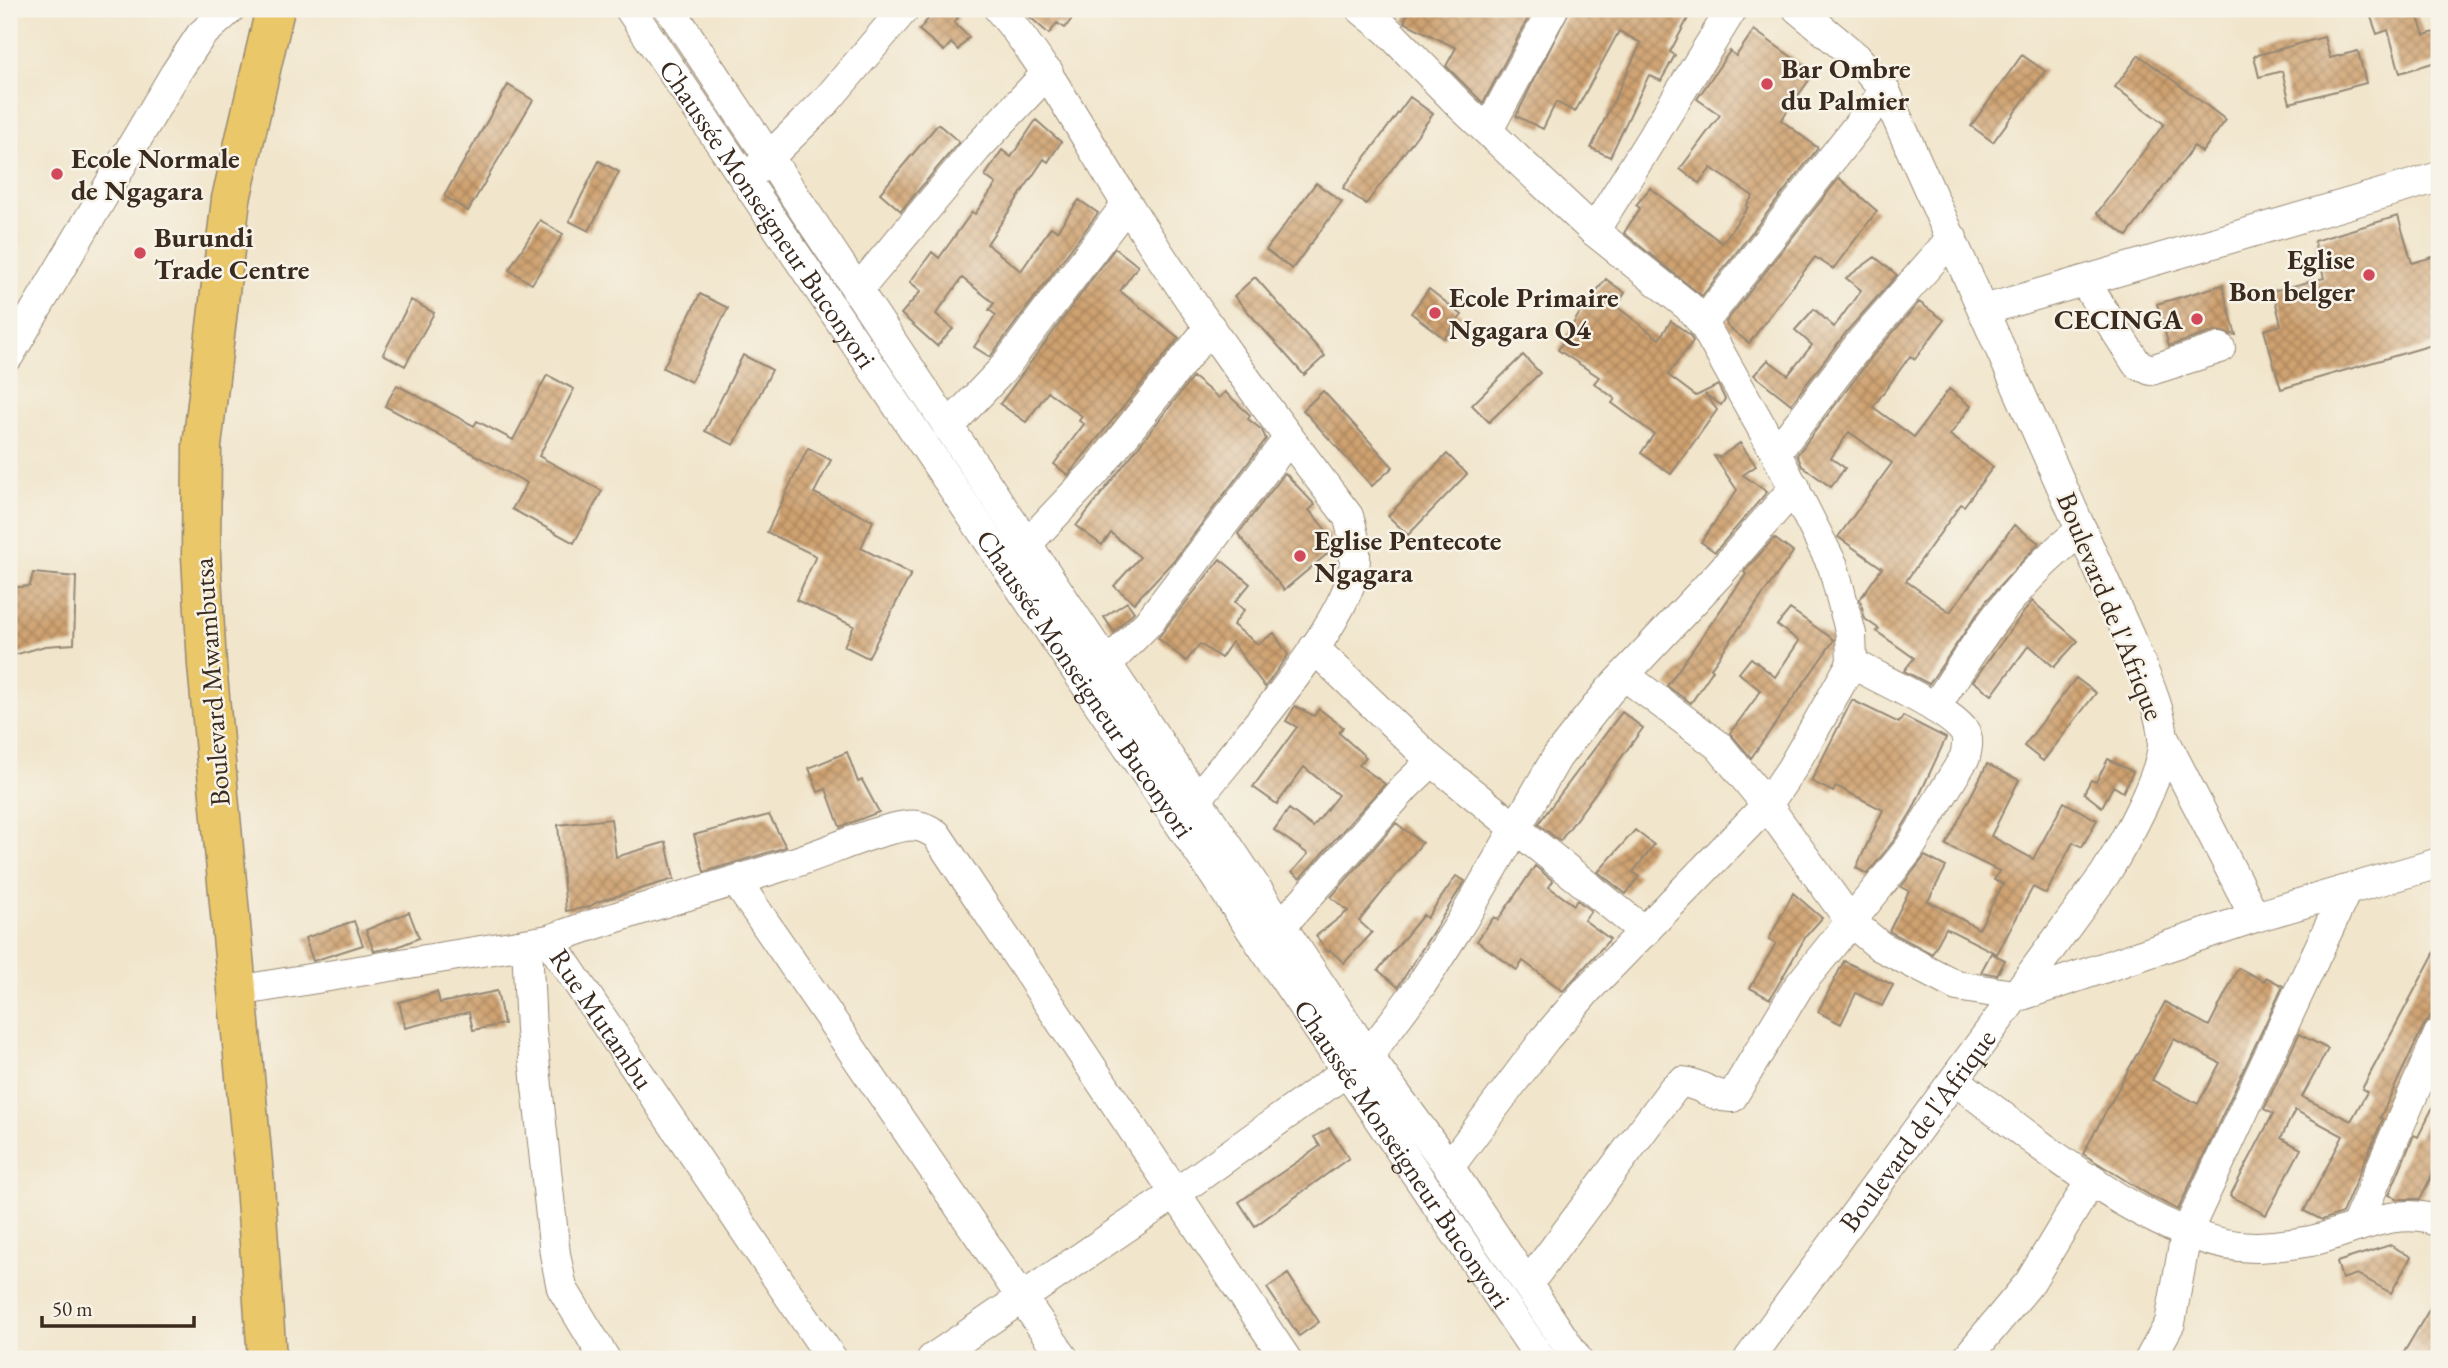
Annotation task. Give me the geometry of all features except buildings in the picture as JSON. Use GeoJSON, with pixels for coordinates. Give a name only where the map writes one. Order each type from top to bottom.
{"type":"FeatureCollection","features":[{"type":"Feature","properties":{"kind":"highway","name":"Boulevard Mwambutsa"},"geometry":{"type":"LineString","coordinates":[[267,1359],[207,664],[201,556],[202,446],[231,199],[275,9]]}},
{"type":"Feature","properties":{"kind":"street"},"geometry":{"type":"LineString","coordinates":[[9,355],[175,74],[201,34],[230,9]]}},
{"type":"Feature","properties":{"kind":"street","name":"Chaussée Monseigneur Buconyori"},"geometry":{"type":"LineString","coordinates":[[630,9],[1212,875],[1359,1063],[1449,1167],[1577,1359]]}},
{"type":"Feature","properties":{"kind":"street","name":"Chaussée Monseigneur Buconyori"},"geometry":{"type":"LineString","coordinates":[[670,9],[1282,925],[1359,1063],[1541,1359]]}},
{"type":"Feature","properties":{"kind":"street"},"geometry":{"type":"LineString","coordinates":[[745,179],[770,159],[826,101],[904,9]]}},
{"type":"Feature","properties":{"kind":"street"},"geometry":{"type":"LineString","coordinates":[[999,9],[1048,72],[1127,204],[1210,327],[1348,516],[1356,540],[1354,569],[1342,601],[1314,648],[1198,798]]}},
{"type":"Feature","properties":{"kind":"street"},"geometry":{"type":"LineString","coordinates":[[1361,9],[1392,19],[1488,130],[1594,231],[1688,306],[1703,323],[1776,453],[1833,566],[1850,634],[1852,663],[1805,747],[1767,804],[1545,1039],[1449,1167]]}},
{"type":"Feature","properties":{"kind":"street"},"geometry":{"type":"LineString","coordinates":[[1488,130],[1553,9]]}},
{"type":"Feature","properties":{"kind":"street"},"geometry":{"type":"LineString","coordinates":[[1594,231],[1732,9]]}},
{"type":"Feature","properties":{"kind":"street","name":"Boulevard de l'Afrique"},"geometry":{"type":"LineString","coordinates":[[1749,1359],[2019,996],[2105,874],[2133,827],[2151,785],[2164,739],[2135,650],[1885,92],[1856,57],[1798,9]]}},
{"type":"Feature","properties":{"kind":"street"},"geometry":{"type":"LineString","coordinates":[[857,290],[976,149],[1048,72]]}},
{"type":"Feature","properties":{"kind":"street"},"geometry":{"type":"LineString","coordinates":[[1703,323],[1885,92]]}},
{"type":"Feature","properties":{"kind":"street"},"geometry":{"type":"LineString","coordinates":[[1984,310],[2439,177]]}},
{"type":"Feature","properties":{"kind":"street"},"geometry":{"type":"LineString","coordinates":[[948,427],[1002,370],[1127,204]]}},
{"type":"Feature","properties":{"kind":"street"},"geometry":{"type":"LineString","coordinates":[[1776,453],[1861,342],[1952,238]]}},
{"type":"Feature","properties":{"kind":"street"},"geometry":{"type":"LineString","coordinates":[[2084,281],[2137,364],[2151,370],[2220,348]]}},
{"type":"Feature","properties":{"kind":"street"},"geometry":{"type":"LineString","coordinates":[[1026,545],[1096,471],[1210,327]]}},
{"type":"Feature","properties":{"kind":"street"},"geometry":{"type":"LineString","coordinates":[[1107,664],[1148,623],[1289,438]]}},
{"type":"Feature","properties":{"kind":"street"},"geometry":{"type":"LineString","coordinates":[[932,1359],[1176,1193],[1359,1063],[1421,985],[1462,921],[1557,757],[1624,675],[1720,573],[1794,487]]}},
{"type":"Feature","properties":{"kind":"street"},"geometry":{"type":"LineString","coordinates":[[1935,708],[2007,599],[2046,557],[2082,530]]}},
{"type":"Feature","properties":{"kind":"street"},"geometry":{"type":"LineString","coordinates":[[1314,648],[1433,761],[1516,825],[1645,932]]}},
{"type":"Feature","properties":{"kind":"street"},"geometry":{"type":"LineString","coordinates":[[1528,1284],[1674,1088],[1682,1082],[1692,1083],[1722,1098],[1732,1097],[1798,987],[1909,849],[1965,757],[1968,744],[1964,731],[1935,708],[1852,663]]}},
{"type":"Feature","properties":{"kind":"street"},"geometry":{"type":"LineString","coordinates":[[1624,675],[1719,746],[1767,804],[1851,922],[1880,946],[1957,986],[2019,996],[2255,917],[2439,863]]}},
{"type":"Feature","properties":{"kind":"street"},"geometry":{"type":"LineString","coordinates":[[2164,739],[2255,917]]}},
{"type":"Feature","properties":{"kind":"street"},"geometry":{"type":"LineString","coordinates":[[1282,925],[1406,786],[1433,761]]}},
{"type":"Feature","properties":{"kind":"street"},"geometry":{"type":"LineString","coordinates":[[605,1359],[562,1288],[555,1254],[531,1030],[538,942],[638,908],[736,881],[906,826],[923,826],[936,834],[1286,1359]]}},
{"type":"Feature","properties":{"kind":"street"},"geometry":{"type":"LineString","coordinates":[[736,881],[1064,1359]]}},
{"type":"Feature","properties":{"kind":"street"},"geometry":{"type":"LineString","coordinates":[[2150,1359],[2170,1323],[2186,1234],[2346,891]]}},
{"type":"Feature","properties":{"kind":"street","name":"Rue Mutambu"},"geometry":{"type":"LineString","coordinates":[[237,991],[538,942],[832,1359]]}},
{"type":"Feature","properties":{"kind":"street"},"geometry":{"type":"LineString","coordinates":[[2356,1226],[2439,1034]]}},
{"type":"Feature","properties":{"kind":"street"},"geometry":{"type":"LineString","coordinates":[[1956,1081],[2128,1205],[2186,1234],[2225,1246],[2259,1247],[2309,1241],[2356,1226],[2397,1217],[2428,1217],[2439,1222]]}},
{"type":"Feature","properties":{"kind":"street"},"geometry":{"type":"LineString","coordinates":[[1966,1359],[2030,1282],[2092,1179]]}},
{"type":"Feature","properties":{"kind":"place","name":"Bar Ombre du Palmier"},"geometry":{"type":"Point","coordinates":[1767,84]}},
{"type":"Feature","properties":{"kind":"place","name":"Ecole Normale de Ngagara"},"geometry":{"type":"Point","coordinates":[57,174]}},
{"type":"Feature","properties":{"kind":"place","name":"Burundi Trade Centre"},"geometry":{"type":"Point","coordinates":[140,253]}},
{"type":"Feature","properties":{"kind":"place","name":"Eglise Bon belger"},"geometry":{"type":"Point","coordinates":[2369,275]}},
{"type":"Feature","properties":{"kind":"place","name":"Ecole Primaire Ngagara Q4"},"geometry":{"type":"Point","coordinates":[1435,313]}},
{"type":"Feature","properties":{"kind":"place","name":"CECINGA"},"geometry":{"type":"Point","coordinates":[2197,319]}},
{"type":"Feature","properties":{"kind":"place","name":"Eglise Pentecote Ngagara"},"geometry":{"type":"Point","coordinates":[1300,556]}}]}
